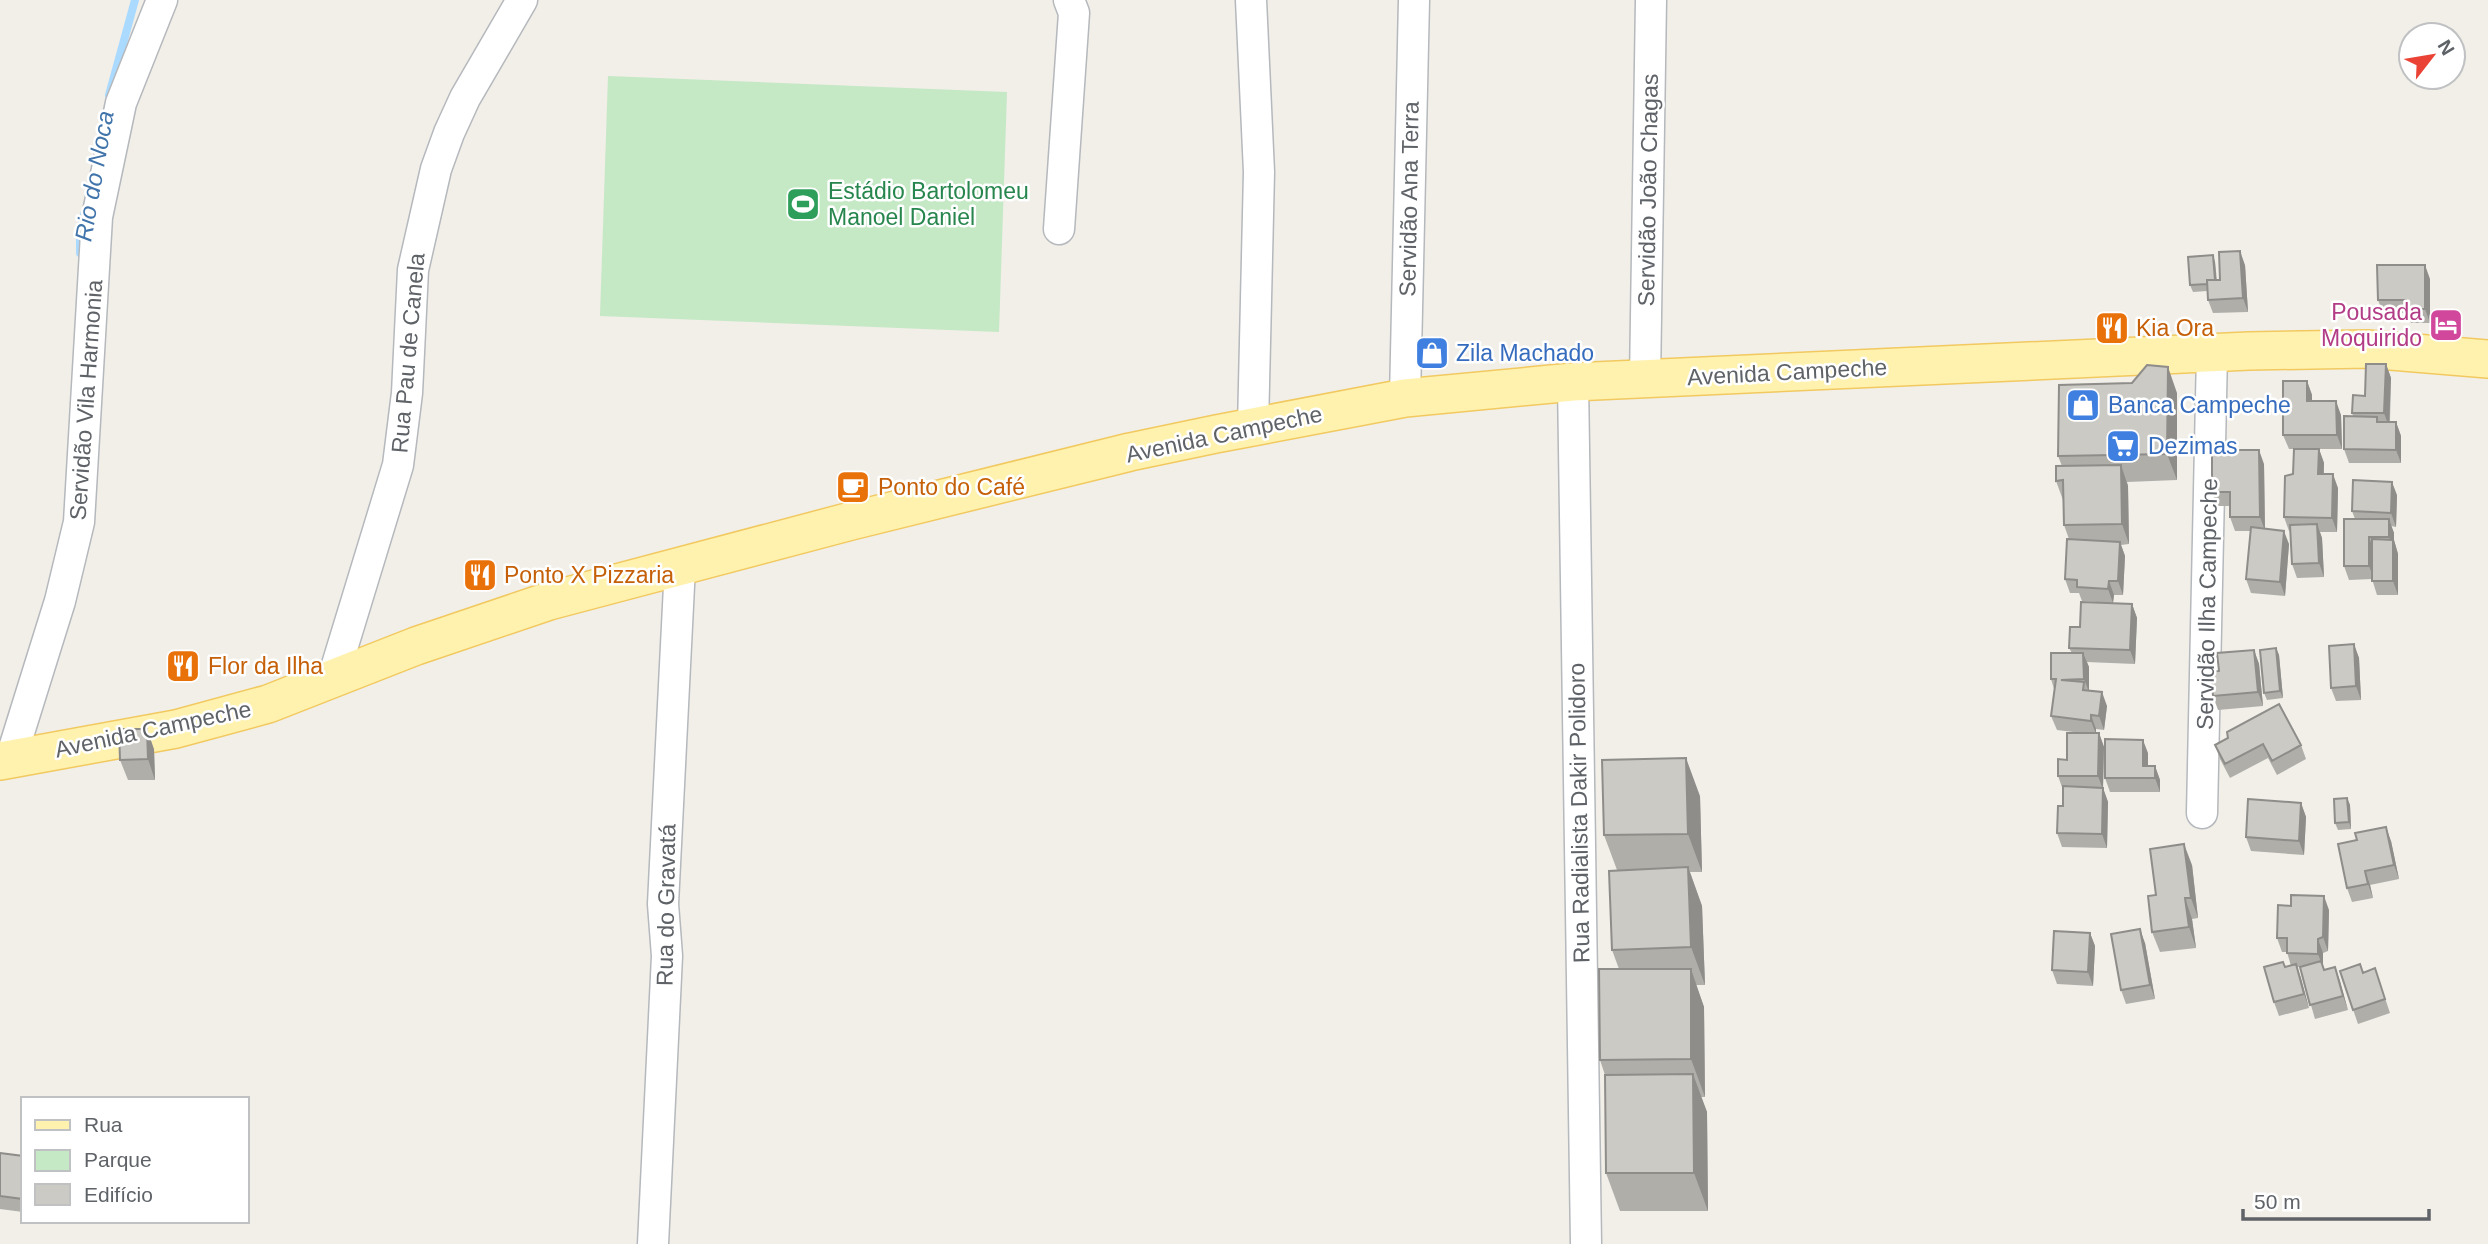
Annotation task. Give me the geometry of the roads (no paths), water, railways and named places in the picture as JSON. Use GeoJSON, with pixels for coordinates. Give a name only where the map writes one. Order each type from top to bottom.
{"type":"FeatureCollection","features":[{"type":"Feature","properties":{"kind":"main road","name":"Avenida Campeche"},"geometry":{"type":"LineString","coordinates":[[6,760],[176,729],[268,704],[462,630],[550,601],[851,521],[1130,452],[1405,398],[1573,382],[2212,353],[2367,349],[2488,359]]}},
{"type":"Feature","properties":{"kind":"street","name":"Servidão Vila Harmonia"},"geometry":{"type":"LineString","coordinates":[[6,760],[60,601],[79,522],[97,217],[121,103],[162,0]]}},
{"type":"Feature","properties":{"kind":"street","name":"Rua Pau de Canela"},"geometry":{"type":"LineString","coordinates":[[333,678],[398,465],[407,393],[413,270],[436,169],[465,98],[522,0]]}},
{"type":"Feature","properties":{"kind":"street"},"geometry":{"type":"LineString","coordinates":[[1059,229],[1074,13],[1069,0]]}},
{"type":"Feature","properties":{"kind":"street"},"geometry":{"type":"LineString","coordinates":[[1251,0],[1259,172],[1253,427]]}},
{"type":"Feature","properties":{"kind":"street","name":"Servidão Ana Terra"},"geometry":{"type":"LineString","coordinates":[[1405,398],[1414,0]]}},
{"type":"Feature","properties":{"kind":"street","name":"Servidão João Chagas"},"geometry":{"type":"LineString","coordinates":[[1644,380],[1651,0]]}},
{"type":"Feature","properties":{"kind":"street","name":"Servidão Ilha Campeche"},"geometry":{"type":"LineString","coordinates":[[2202,813],[2212,353]]}},
{"type":"Feature","properties":{"kind":"street","name":"Rua Radialista Dakir Polidoro"},"geometry":{"type":"LineString","coordinates":[[1573,382],[1586,1244]]}},
{"type":"Feature","properties":{"kind":"street","name":"Rua do Gravatá"},"geometry":{"type":"LineString","coordinates":[[653,1244],[667,956],[663,904],[680,566]]}},
{"type":"Feature","properties":{"kind":"waterway","name":"Rio do Noca"},"geometry":{"type":"LineString","coordinates":[[109,95],[135,0]]}},
{"type":"Feature","properties":{"kind":"waterway","name":"Rio do Noca"},"geometry":{"type":"LineString","coordinates":[[80,253],[80,230],[84,214]]}},
{"type":"Feature","properties":{"kind":"place","name":"Estádio Bartolomeu Manoel Daniel"},"geometry":{"type":"Point","coordinates":[803,204]}},
{"type":"Feature","properties":{"kind":"place","name":"Pousada Moquirido"},"geometry":{"type":"Point","coordinates":[2446,325]}},
{"type":"Feature","properties":{"kind":"place","name":"Kia Ora"},"geometry":{"type":"Point","coordinates":[2112,328]}},
{"type":"Feature","properties":{"kind":"place","name":"Zila Machado"},"geometry":{"type":"Point","coordinates":[1432,353]}},
{"type":"Feature","properties":{"kind":"place","name":"Banca Campeche"},"geometry":{"type":"Point","coordinates":[2083,405]}},
{"type":"Feature","properties":{"kind":"place","name":"Dezimas"},"geometry":{"type":"Point","coordinates":[2123,446]}},
{"type":"Feature","properties":{"kind":"place","name":"Ponto do Café"},"geometry":{"type":"Point","coordinates":[853,487]}},
{"type":"Feature","properties":{"kind":"place","name":"Ponto X Pizzaria"},"geometry":{"type":"Point","coordinates":[480,575]}},
{"type":"Feature","properties":{"kind":"place","name":"Flor da Ilha"},"geometry":{"type":"Point","coordinates":[183,666]}}]}
